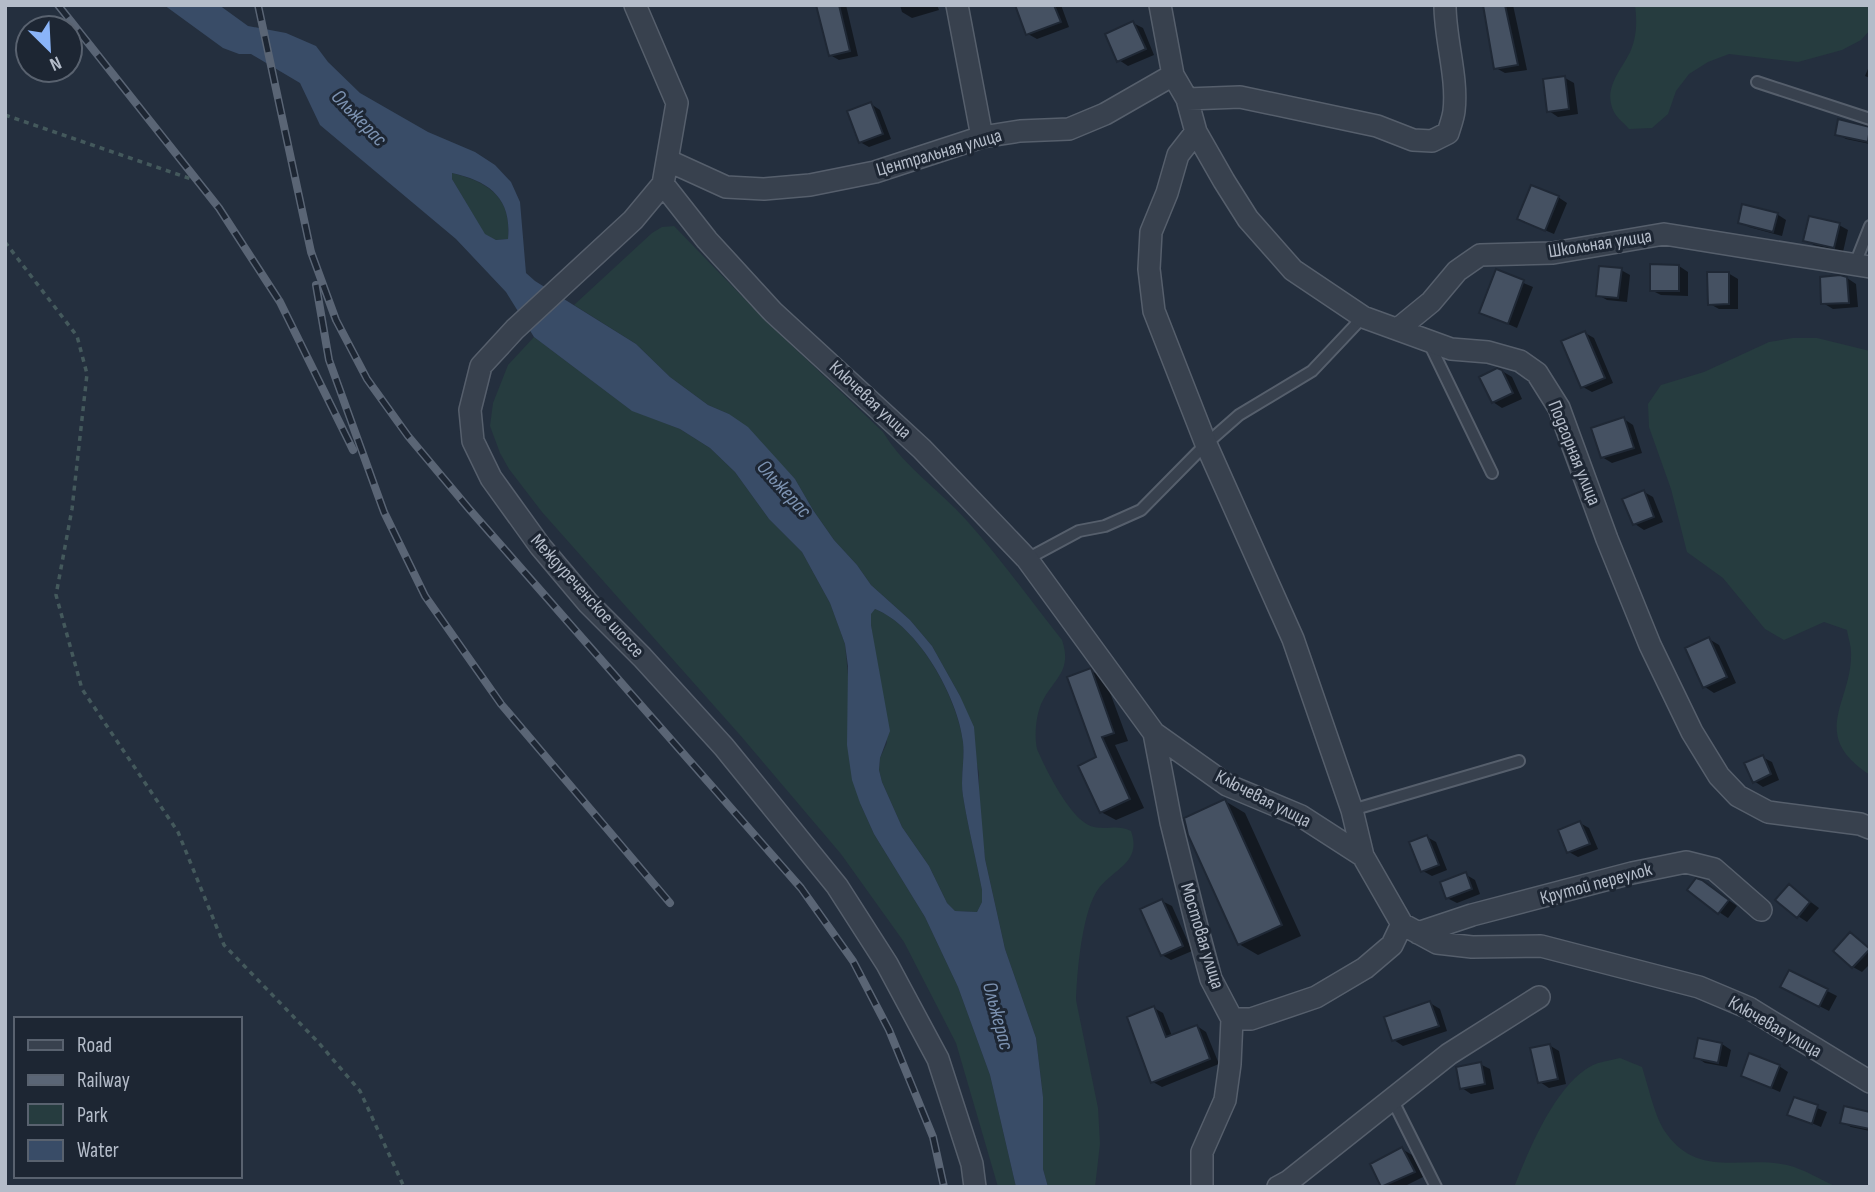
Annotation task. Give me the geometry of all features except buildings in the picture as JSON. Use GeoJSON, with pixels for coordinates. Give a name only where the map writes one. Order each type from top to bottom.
{"type":"FeatureCollection","features":[{"type":"Feature","properties":{"kind":"street","name":"Междуреченское шоссе"},"geometry":{"type":"LineString","coordinates":[[635,5],[677,103],[663,184],[633,220],[515,329],[481,366],[470,410],[473,441],[491,478],[540,546],[588,603],[642,657],[724,747],[837,886],[887,964],[938,1059],[972,1164],[975,1187]]}},
{"type":"Feature","properties":{"kind":"street"},"geometry":{"type":"LineString","coordinates":[[957,5],[982,136]]}},
{"type":"Feature","properties":{"kind":"street"},"geometry":{"type":"LineString","coordinates":[[1160,5],[1173,75]]}},
{"type":"Feature","properties":{"kind":"street"},"geometry":{"type":"LineString","coordinates":[[1186,99],[1240,97],[1377,126],[1413,140],[1432,141],[1448,133],[1454,110],[1445,30],[1445,5]]}},
{"type":"Feature","properties":{"kind":"street","name":"Центральная улица"},"geometry":{"type":"LineString","coordinates":[[668,161],[726,187],[764,189],[810,185],[875,172],[982,136],[1069,129],[1105,114],[1173,75]]}},
{"type":"Feature","properties":{"kind":"street","name":"Подгорная улица"},"geometry":{"type":"LineString","coordinates":[[1173,75],[1186,99],[1196,132],[1248,219],[1293,270],[1363,317],[1451,349],[1488,352],[1520,361],[1537,373],[1559,408],[1607,539],[1650,645],[1692,732],[1719,776],[1738,796],[1768,812],[1860,824],[1870,828]]}},
{"type":"Feature","properties":{"kind":"street"},"geometry":{"type":"LineString","coordinates":[[1196,132],[1178,155],[1167,193],[1151,232],[1149,269],[1154,311],[1206,444],[1293,639],[1352,810],[1363,856]]}},
{"type":"Feature","properties":{"kind":"street","name":"Ключевая улица"},"geometry":{"type":"LineString","coordinates":[[663,184],[708,240],[773,312],[922,449],[1027,559],[1154,733],[1227,785],[1301,816],[1363,856],[1410,928],[1437,943],[1472,947],[1541,946],[1593,957],[1699,987],[1749,1008],[1870,1082]]}},
{"type":"Feature","properties":{"kind":"street","name":"Школьная улица"},"geometry":{"type":"LineString","coordinates":[[1398,329],[1430,302],[1457,271],[1480,255],[1553,253],[1664,234],[1863,265]]}},
{"type":"Feature","properties":{"kind":"street","name":"Мостовая улица"},"geometry":{"type":"LineString","coordinates":[[1154,733],[1171,822],[1196,927],[1211,979],[1232,1019]]}},
{"type":"Feature","properties":{"kind":"street","name":"Крутой переулок"},"geometry":{"type":"LineString","coordinates":[[1410,928],[1686,862],[1714,869],[1761,910]]}},
{"type":"Feature","properties":{"kind":"street"},"geometry":{"type":"LineString","coordinates":[[1202,1187],[1202,1152],[1225,1100],[1232,1019],[1263,1016],[1316,998],[1365,968],[1410,928]]}},
{"type":"Feature","properties":{"kind":"street"},"geometry":{"type":"LineString","coordinates":[[1278,1187],[1449,1054],[1539,997]]}},
{"type":"Feature","properties":{"kind":"lane"},"geometry":{"type":"LineString","coordinates":[[1757,82],[1870,119]]}},
{"type":"Feature","properties":{"kind":"lane"},"geometry":{"type":"LineString","coordinates":[[1863,265],[1870,226]]}},
{"type":"Feature","properties":{"kind":"lane"},"geometry":{"type":"LineString","coordinates":[[1027,559],[1079,531],[1105,526],[1141,510],[1206,444],[1239,415],[1312,371],[1363,317]]}},
{"type":"Feature","properties":{"kind":"lane"},"geometry":{"type":"LineString","coordinates":[[1427,341],[1492,473]]}},
{"type":"Feature","properties":{"kind":"lane"},"geometry":{"type":"LineString","coordinates":[[1352,810],[1519,761]]}},
{"type":"Feature","properties":{"kind":"lane"},"geometry":{"type":"LineString","coordinates":[[1392,1099],[1436,1187]]}},
{"type":"Feature","properties":{"kind":"path"},"geometry":{"type":"LineString","coordinates":[[5,115],[197,181]]}},
{"type":"Feature","properties":{"kind":"path"},"geometry":{"type":"LineString","coordinates":[[5,242],[77,337],[87,374],[72,509],[56,595],[82,688],[178,832],[224,945],[318,1042],[360,1091],[404,1187]]}},
{"type":"Feature","properties":{"kind":"green space"},"geometry":{"type":"Polygon","coordinates":[[[1635,5],[1870,5],[1870,30],[1861,40],[1842,50],[1798,62],[1729,54],[1708,62],[1689,74],[1676,91],[1668,114],[1652,128],[1629,129],[1614,112],[1610,95],[1633,44],[1636,28],[1635,5]]]}},
{"type":"Feature","properties":{"kind":"green space"},"geometry":{"type":"Polygon","coordinates":[[[452,173],[477,181],[502,202],[508,225],[508,239],[496,240],[485,235],[452,179],[452,173]]]}},
{"type":"Feature","properties":{"kind":"green space"},"geometry":{"type":"Polygon","coordinates":[[[674,226],[767,322],[883,432],[901,456],[957,511],[992,551],[1062,640],[1065,650],[1064,666],[1039,711],[1037,749],[1061,794],[1077,816],[1094,827],[1131,831],[1133,842],[1133,850],[1125,864],[1105,881],[1093,898],[1079,958],[1076,1000],[1098,1108],[1100,1144],[1095,1187],[1048,1187],[1043,1169],[1043,1097],[1036,1038],[1005,949],[985,859],[979,811],[979,773],[960,696],[932,646],[910,620],[871,585],[834,540],[795,479],[729,414],[708,405],[670,377],[636,344],[574,305],[652,233],[662,227],[674,226]]]}},
{"type":"Feature","properties":{"kind":"green space"},"geometry":{"type":"Polygon","coordinates":[[[534,337],[631,410],[680,429],[710,448],[735,472],[769,519],[802,552],[830,603],[845,644],[860,803],[874,834],[925,917],[958,987],[990,1075],[1016,1187],[998,1187],[956,1043],[904,942],[841,854],[740,735],[542,512],[509,469],[490,426],[493,403],[508,365],[534,337]]]}},
{"type":"Feature","properties":{"kind":"green space"},"geometry":{"type":"Polygon","coordinates":[[[1817,338],[1870,351],[1870,775],[1851,760],[1841,746],[1837,731],[1850,670],[1851,649],[1847,630],[1824,622],[1784,640],[1765,629],[1723,578],[1687,552],[1671,489],[1649,427],[1648,404],[1661,385],[1704,372],[1769,342],[1817,338]]]}},
{"type":"Feature","properties":{"kind":"green space"},"geometry":{"type":"Polygon","coordinates":[[[875,609],[906,630],[920,646],[953,704],[963,742],[963,796],[982,890],[982,902],[977,912],[955,911],[947,903],[929,866],[902,827],[882,782],[880,758],[887,743],[871,625],[871,613],[875,609]]]}},
{"type":"Feature","properties":{"kind":"green space"},"geometry":{"type":"Polygon","coordinates":[[[1620,1058],[1642,1067],[1662,1127],[1679,1147],[1692,1156],[1707,1161],[1787,1165],[1837,1187],[1514,1187],[1547,1116],[1570,1083],[1598,1063],[1620,1058]]]}},
{"type":"Feature","properties":{"kind":"water","name":"Ольжерас"},"geometry":{"type":"Polygon","coordinates":[[[164,5],[219,5],[248,26],[286,33],[316,46],[328,62],[360,93],[428,132],[475,152],[495,165],[511,182],[520,202],[526,273],[636,344],[670,377],[708,405],[729,414],[748,427],[795,479],[834,540],[871,585],[910,620],[932,646],[974,727],[985,859],[1005,949],[1036,1038],[1043,1097],[1043,1169],[1048,1187],[1016,1187],[990,1075],[958,987],[925,917],[874,834],[860,803],[852,780],[847,745],[848,666],[845,644],[830,603],[802,552],[769,519],[735,472],[710,448],[680,429],[632,411],[534,337],[506,292],[456,239],[320,125],[300,83],[251,54],[239,54],[223,48],[164,5]],[[452,173],[452,179],[485,234],[496,240],[508,239],[508,225],[502,202],[477,181],[452,173]],[[875,609],[871,614],[871,625],[890,731],[880,758],[882,782],[902,827],[929,866],[947,903],[955,911],[977,912],[982,902],[982,890],[963,796],[963,742],[960,724],[944,685],[920,647],[891,618],[875,609]]]}},
{"type":"Feature","properties":{"kind":"railway"},"geometry":{"type":"LineString","coordinates":[[58,5],[219,208],[280,302],[353,450]]}},
{"type":"Feature","properties":{"kind":"railway"},"geometry":{"type":"LineString","coordinates":[[258,5],[311,252],[336,320],[367,379],[408,436],[470,510],[801,888],[853,961],[889,1030],[933,1137],[944,1187]]}},
{"type":"Feature","properties":{"kind":"railway"},"geometry":{"type":"LineString","coordinates":[[316,285],[329,360],[384,512],[425,596],[501,704],[670,903]]}}]}
